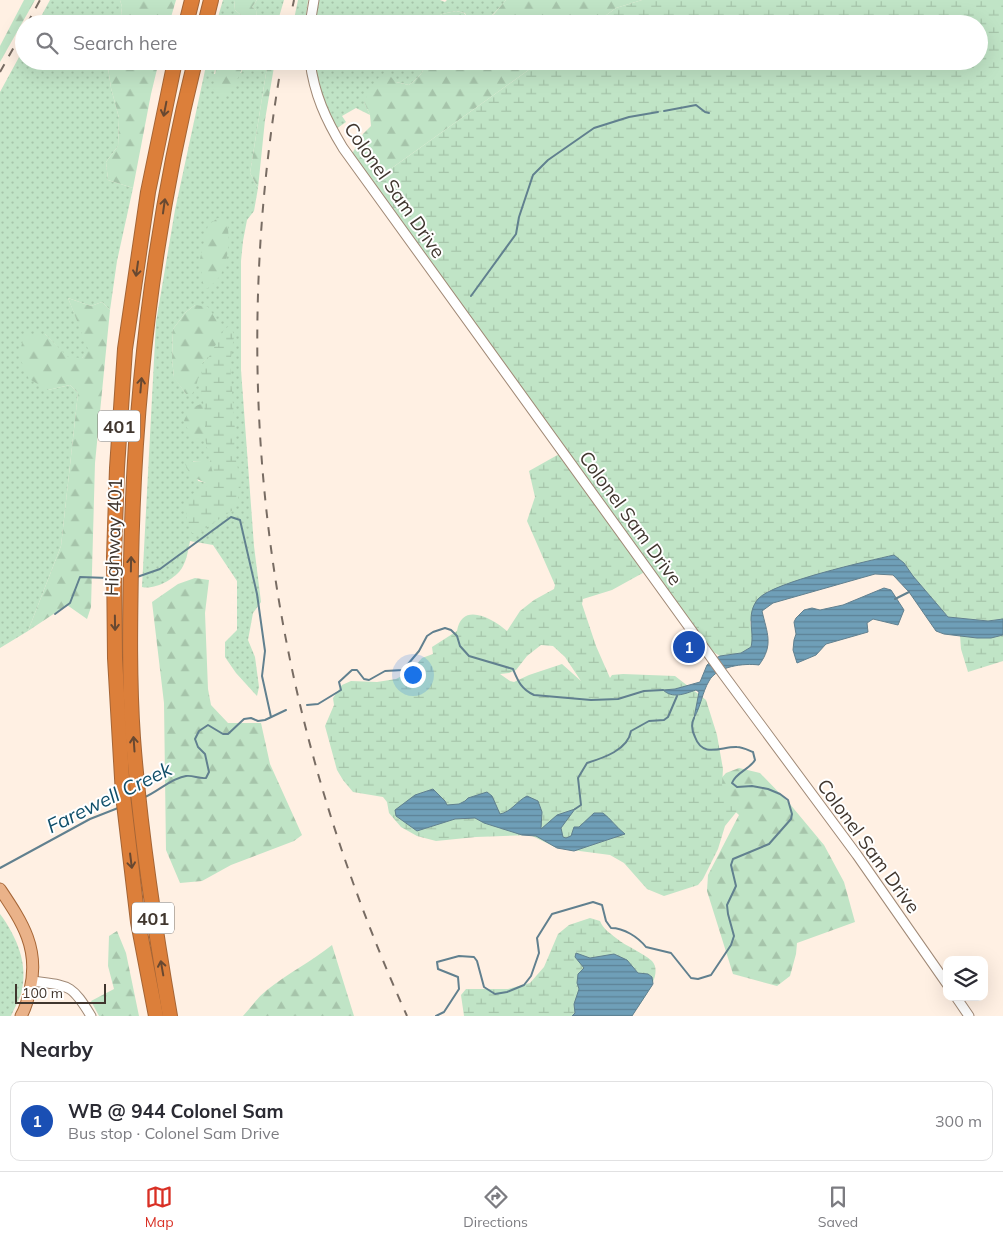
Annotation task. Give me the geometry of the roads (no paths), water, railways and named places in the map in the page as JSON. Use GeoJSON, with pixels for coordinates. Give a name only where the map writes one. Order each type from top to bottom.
{"type":"FeatureCollection","features":[{"type":"Feature","properties":{"kind":"highway"},"geometry":{"type":"LineString","coordinates":[[188,15],[192,0]]}},
{"type":"Feature","properties":{"kind":"highway"},"geometry":{"type":"LineString","coordinates":[[207,15],[210,0]]}},
{"type":"Feature","properties":{"kind":"highway","name":"Highway 401"},"geometry":{"type":"LineString","coordinates":[[156,1016],[138,922],[123,795],[115,658],[114,557],[117,468],[125,349],[148,192],[173,70]]}},
{"type":"Feature","properties":{"kind":"highway","name":"Highway 401"},"geometry":{"type":"LineString","coordinates":[[170,1016],[152,912],[137,793],[129,646],[132,498],[145,336],[165,199],[193,70]]}},
{"type":"Feature","properties":{"kind":"main road"},"geometry":{"type":"LineString","coordinates":[[0,889],[18,916],[27,934],[33,957],[32,981],[27,1004],[21,1016]]}},
{"type":"Feature","properties":{"kind":"street"},"geometry":{"type":"LineString","coordinates":[[312,15],[314,0]]}},
{"type":"Feature","properties":{"kind":"street","name":"Colonel Sam Drive"},"geometry":{"type":"LineString","coordinates":[[312,70],[322,111],[343,148],[707,652],[857,855],[943,978]]}},
{"type":"Feature","properties":{"kind":"street"},"geometry":{"type":"LineString","coordinates":[[32,981],[65,986],[75,992],[91,1016]]}},
{"type":"Feature","properties":{"kind":"street"},"geometry":{"type":"LineString","coordinates":[[959,1001],[968,1016]]}},
{"type":"Feature","properties":{"kind":"water"},"geometry":{"type":"Polygon","coordinates":[[[894,555],[904,563],[948,617],[988,621],[1003,619],[1003,635],[991,638],[977,638],[944,634],[936,631],[909,592],[893,575],[875,574],[773,603],[762,611],[768,639],[764,658],[759,665],[731,667],[713,676],[709,681],[694,718],[699,692],[696,690],[675,695],[663,690],[675,689],[700,682],[707,665],[714,659],[720,656],[741,653],[751,647],[752,611],[758,599],[767,592],[801,579],[894,555]]]}},
{"type":"Feature","properties":{"kind":"water"},"geometry":{"type":"Polygon","coordinates":[[[884,588],[891,590],[904,610],[898,625],[873,619],[867,623],[868,632],[826,644],[816,655],[797,663],[793,650],[796,634],[794,622],[804,610],[812,608],[820,610],[843,605],[884,588]]]}},
{"type":"Feature","properties":{"kind":"water"},"geometry":{"type":"Polygon","coordinates":[[[433,789],[447,805],[459,804],[468,798],[487,792],[492,796],[500,814],[527,796],[538,801],[542,812],[541,829],[557,815],[575,809],[561,828],[563,837],[566,838],[571,836],[574,827],[579,827],[594,813],[603,813],[625,834],[574,851],[557,848],[536,836],[522,835],[484,823],[475,818],[455,819],[417,831],[396,816],[395,810],[415,795],[433,789]]]}},
{"type":"Feature","properties":{"kind":"water"},"geometry":{"type":"Polygon","coordinates":[[[576,953],[590,958],[614,954],[627,960],[638,973],[648,974],[652,977],[653,984],[632,1016],[572,1016],[575,1013],[574,1004],[579,989],[577,983],[578,974],[584,968],[575,957],[576,953]]]}},
{"type":"Feature","properties":{"kind":"waterway"},"geometry":{"type":"LineString","coordinates":[[664,111],[696,105],[709,113]]}},
{"type":"Feature","properties":{"kind":"waterway"},"geometry":{"type":"LineString","coordinates":[[471,296],[516,234],[519,217],[533,175],[548,160],[594,128],[629,117],[658,112]]}},
{"type":"Feature","properties":{"kind":"waterway"},"geometry":{"type":"LineString","coordinates":[[137,577],[160,569],[231,517],[240,520],[257,594],[265,651],[262,676],[271,717]]}},
{"type":"Feature","properties":{"kind":"waterway"},"geometry":{"type":"LineString","coordinates":[[55,614],[70,603],[80,577],[108,578]]}},
{"type":"Feature","properties":{"kind":"waterway"},"geometry":{"type":"LineString","coordinates":[[895,599],[909,592]]}},
{"type":"Feature","properties":{"kind":"waterway","name":"Farewell Creek"},"geometry":{"type":"LineString","coordinates":[[307,705],[318,704],[341,690],[339,682],[352,670],[357,670],[364,679],[369,680],[385,671],[403,670],[419,651],[427,636],[445,628],[451,630],[457,636],[460,646],[469,656],[513,669],[518,681],[534,695],[591,700],[618,699],[644,691],[663,690]]}},
{"type":"Feature","properties":{"kind":"waterway"},"geometry":{"type":"LineString","coordinates":[[575,809],[581,805],[578,778],[587,763],[607,756],[620,748],[629,738],[631,731],[649,721],[664,720],[668,717],[677,696]]}},
{"type":"Feature","properties":{"kind":"waterway","name":"Farewell Creek"},"geometry":{"type":"LineString","coordinates":[[143,798],[180,777],[206,778],[209,772],[205,754],[198,747],[195,739],[199,731],[208,725],[223,734],[228,734],[244,719],[265,720],[286,710]]}},
{"type":"Feature","properties":{"kind":"waterway"},"geometry":{"type":"LineString","coordinates":[[436,1016],[444,1012],[459,989],[458,977],[438,969],[437,962],[459,956],[474,957],[477,961],[484,987],[495,994],[507,992],[524,985],[531,976],[539,953],[537,938],[552,914],[593,902],[602,905],[606,921],[611,928],[630,934],[646,947],[671,953],[691,978],[698,979],[711,975],[731,945],[734,936],[727,905],[736,886],[731,865],[733,859],[769,844],[791,819],[792,814],[788,800],[780,794],[768,789],[752,786],[737,787],[732,783],[736,776],[755,760],[753,752],[739,747],[713,750],[703,748],[698,744],[693,732],[694,718]]}},
{"type":"Feature","properties":{"kind":"waterway","name":"Farewell Creek"},"geometry":{"type":"LineString","coordinates":[[0,868],[90,819],[118,808]]}},
{"type":"Feature","properties":{"kind":"railway"},"geometry":{"type":"LineString","coordinates":[[32,15],[40,0]]}},
{"type":"Feature","properties":{"kind":"railway"},"geometry":{"type":"LineString","coordinates":[[291,15],[294,0]]}},
{"type":"Feature","properties":{"kind":"railway"},"geometry":{"type":"LineString","coordinates":[[0,72],[15,45]]}},
{"type":"Feature","properties":{"kind":"railway"},"geometry":{"type":"LineString","coordinates":[[281,70],[265,185],[258,307],[260,428],[271,548],[292,667],[321,784],[360,901],[407,1016]]}},
{"type":"Feature","properties":{"kind":"place","name":"WB @ 944 Colonel Sam"},"geometry":{"type":"Point","coordinates":[689,647]}}]}
